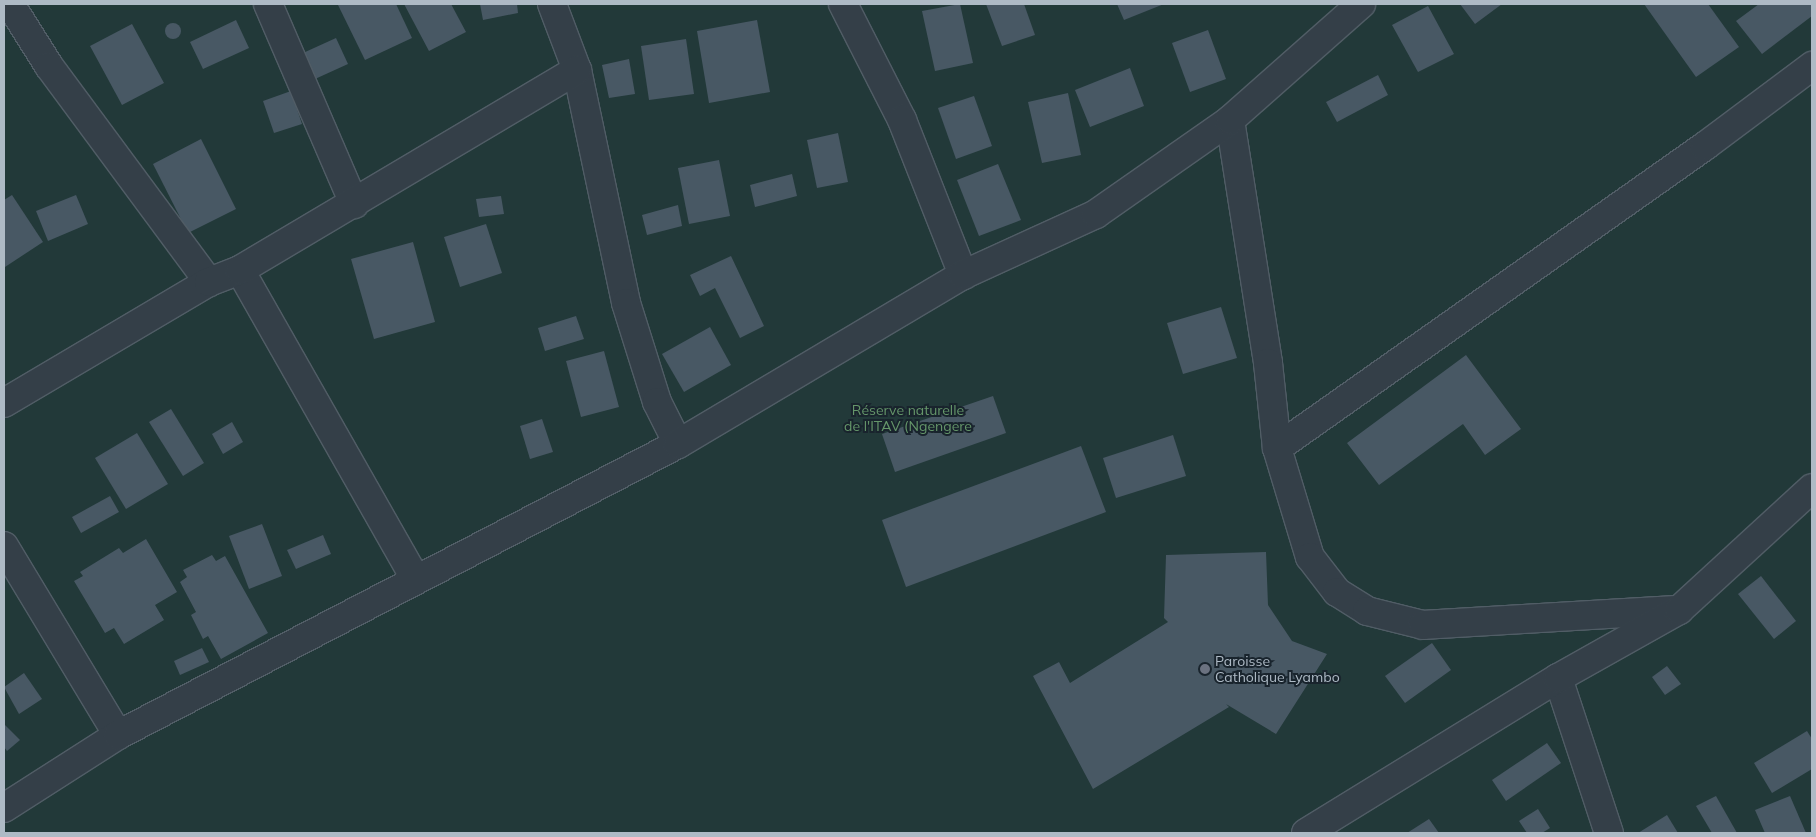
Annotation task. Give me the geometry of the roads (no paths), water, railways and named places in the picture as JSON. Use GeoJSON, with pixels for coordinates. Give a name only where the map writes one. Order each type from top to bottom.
{"type":"FeatureCollection","features":[{"type":"Feature","properties":{"kind":"street"},"geometry":{"type":"LineString","coordinates":[[10,4],[49,66],[209,282]]}},
{"type":"Feature","properties":{"kind":"street"},"geometry":{"type":"LineString","coordinates":[[268,4],[354,204]]}},
{"type":"Feature","properties":{"kind":"street"},"geometry":{"type":"LineString","coordinates":[[552,4],[577,70],[626,302],[657,402],[678,444]]}},
{"type":"Feature","properties":{"kind":"street"},"geometry":{"type":"LineString","coordinates":[[843,4],[902,120],[963,275]]}},
{"type":"Feature","properties":{"kind":"street"},"geometry":{"type":"LineString","coordinates":[[4,808],[118,735],[678,444],[963,275],[1096,214],[1230,120],[1361,4]]}},
{"type":"Feature","properties":{"kind":"street"},"geometry":{"type":"LineString","coordinates":[[1277,448],[1705,146],[1812,66]]}},
{"type":"Feature","properties":{"kind":"street"},"geometry":{"type":"LineString","coordinates":[[4,403],[209,282],[240,270],[354,204],[577,70]]}},
{"type":"Feature","properties":{"kind":"street"},"geometry":{"type":"LineString","coordinates":[[1230,120],[1268,364],[1277,448],[1310,557],[1336,592],[1367,611],[1423,625],[1679,610]]}},
{"type":"Feature","properties":{"kind":"street"},"geometry":{"type":"LineString","coordinates":[[240,270],[416,580]]}},
{"type":"Feature","properties":{"kind":"street"},"geometry":{"type":"LineString","coordinates":[[1307,833],[1558,678],[1679,610],[1812,488]]}},
{"type":"Feature","properties":{"kind":"street"},"geometry":{"type":"LineString","coordinates":[[4,546],[118,735]]}},
{"type":"Feature","properties":{"kind":"street"},"geometry":{"type":"LineString","coordinates":[[1558,678],[1609,833]]}},
{"type":"Feature","properties":{"kind":"place","name":"Paroisse Catholique Lyambo"},"geometry":{"type":"Point","coordinates":[1205,669]}},
{"type":"Feature","properties":{"kind":"park label","name":"Réserve naturelle de l'ITAV (Ngengere"},"geometry":{"type":"Point","coordinates":[908,418]}}]}
